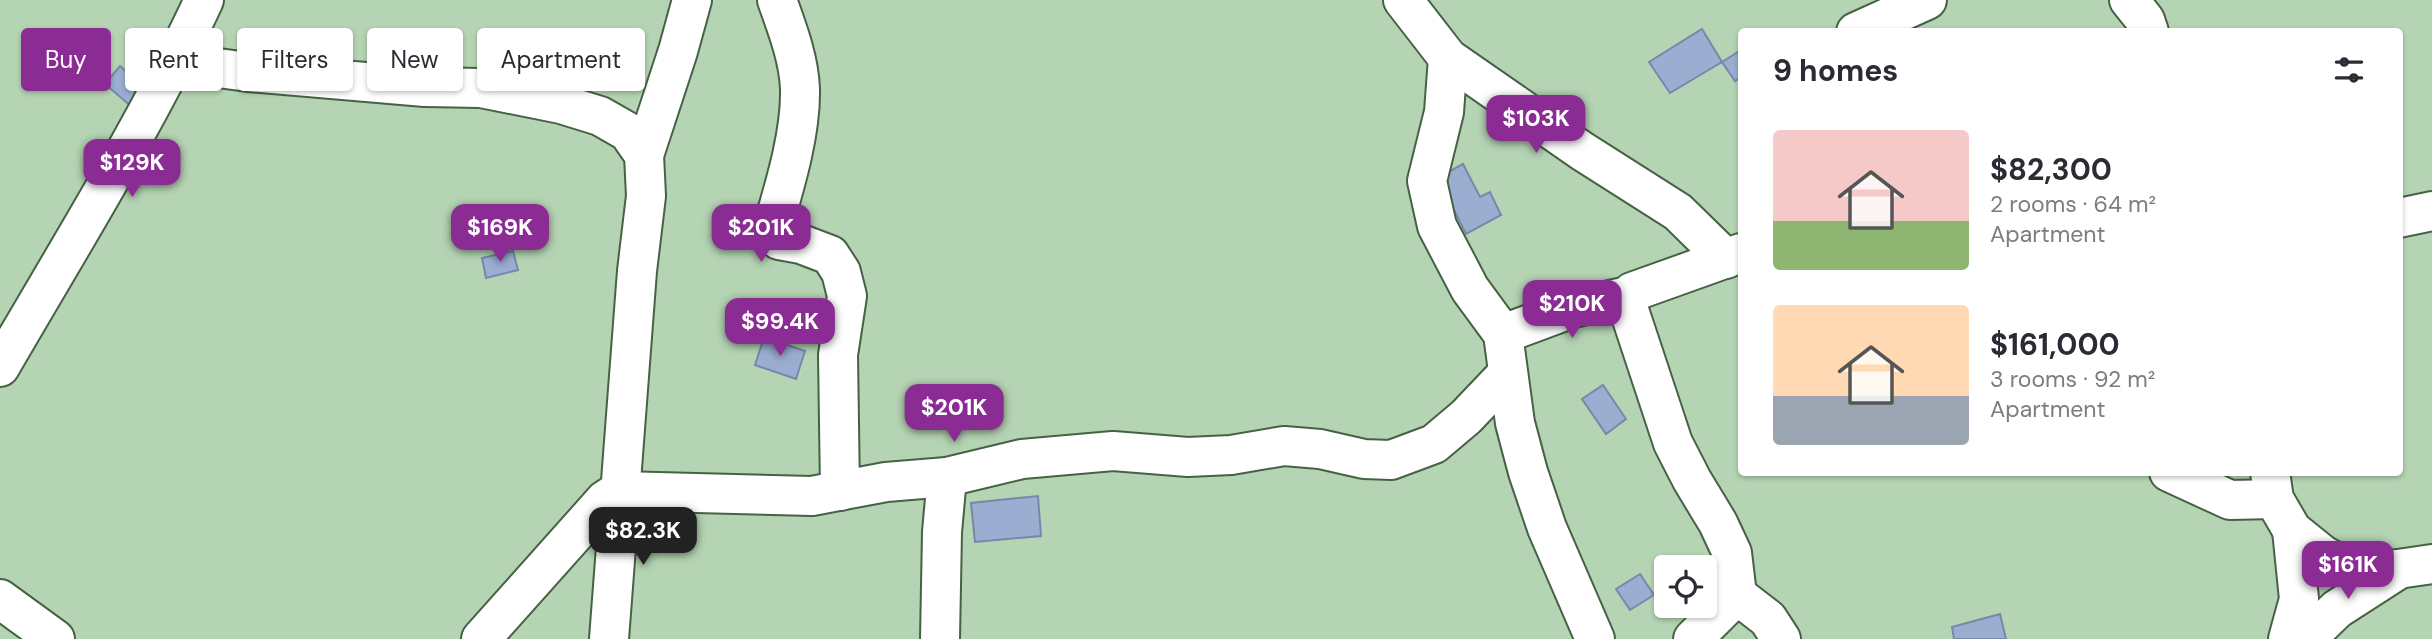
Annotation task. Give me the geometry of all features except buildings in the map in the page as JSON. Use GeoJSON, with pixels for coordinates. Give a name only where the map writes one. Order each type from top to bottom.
{"type":"FeatureCollection","features":[{"type":"Feature","properties":{"kind":"street"},"geometry":{"type":"LineString","coordinates":[[190,28],[204,0]]}},
{"type":"Feature","properties":{"kind":"street"},"geometry":{"type":"LineString","coordinates":[[608,639],[636,271],[646,197],[644,155],[692,0]]}},
{"type":"Feature","properties":{"kind":"street"},"geometry":{"type":"LineString","coordinates":[[777,0],[794,55],[800,88],[798,120],[772,226],[779,240],[801,244],[831,255],[841,272],[847,296],[838,355],[840,491]]}},
{"type":"Feature","properties":{"kind":"street"},"geometry":{"type":"LineString","coordinates":[[2129,0],[2145,20],[2148,28]]}},
{"type":"Feature","properties":{"kind":"street"},"geometry":{"type":"LineString","coordinates":[[1403,2],[1448,58],[1582,151],[1678,212],[1734,256]]}},
{"type":"Feature","properties":{"kind":"street"},"geometry":{"type":"LineString","coordinates":[[1863,28],[1903,5]]}},
{"type":"Feature","properties":{"kind":"street"},"geometry":{"type":"LineString","coordinates":[[1448,58],[1444,113],[1427,181],[1437,226],[1470,289],[1503,334],[1515,423],[1528,472],[1547,528],[1595,639]]}},
{"type":"Feature","properties":{"kind":"street"},"geometry":{"type":"LineString","coordinates":[[223,69],[425,87],[481,88],[561,104],[600,116],[628,132],[644,155]]}},
{"type":"Feature","properties":{"kind":"street"},"geometry":{"type":"LineString","coordinates":[[0,367],[158,91]]}},
{"type":"Feature","properties":{"kind":"street"},"geometry":{"type":"LineString","coordinates":[[2403,217],[2432,211]]}},
{"type":"Feature","properties":{"kind":"street"},"geometry":{"type":"LineString","coordinates":[[1503,334],[1573,308],[1628,296],[1632,292],[1734,256]]}},
{"type":"Feature","properties":{"kind":"street"},"geometry":{"type":"LineString","coordinates":[[1628,296],[1627,304],[1673,443],[1732,553],[1737,595],[1768,619],[1781,639]]}},
{"type":"Feature","properties":{"kind":"street"},"geometry":{"type":"LineString","coordinates":[[481,639],[605,500],[620,491],[812,496],[886,482],[947,477],[1022,458],[1112,452],[1188,457],[1231,455],[1284,446],[1320,449],[1364,459],[1391,460],[1434,444],[1466,418],[1507,374]]}},
{"type":"Feature","properties":{"kind":"street"},"geometry":{"type":"LineString","coordinates":[[2178,476],[2230,500],[2279,500]]}},
{"type":"Feature","properties":{"kind":"street"},"geometry":{"type":"LineString","coordinates":[[940,639],[942,532],[947,477]]}},
{"type":"Feature","properties":{"kind":"street"},"geometry":{"type":"LineString","coordinates":[[2279,500],[2323,555],[2355,572],[2415,567]]}},
{"type":"Feature","properties":{"kind":"street"},"geometry":{"type":"LineString","coordinates":[[2279,500],[2299,599],[2288,639]]}},
{"type":"Feature","properties":{"kind":"street"},"geometry":{"type":"LineString","coordinates":[[2306,639],[2337,609],[2415,567]]}},
{"type":"Feature","properties":{"kind":"street"},"geometry":{"type":"LineString","coordinates":[[1693,639],[1737,595]]}},
{"type":"Feature","properties":{"kind":"street"},"geometry":{"type":"LineString","coordinates":[[0,599],[55,639]]}}]}
